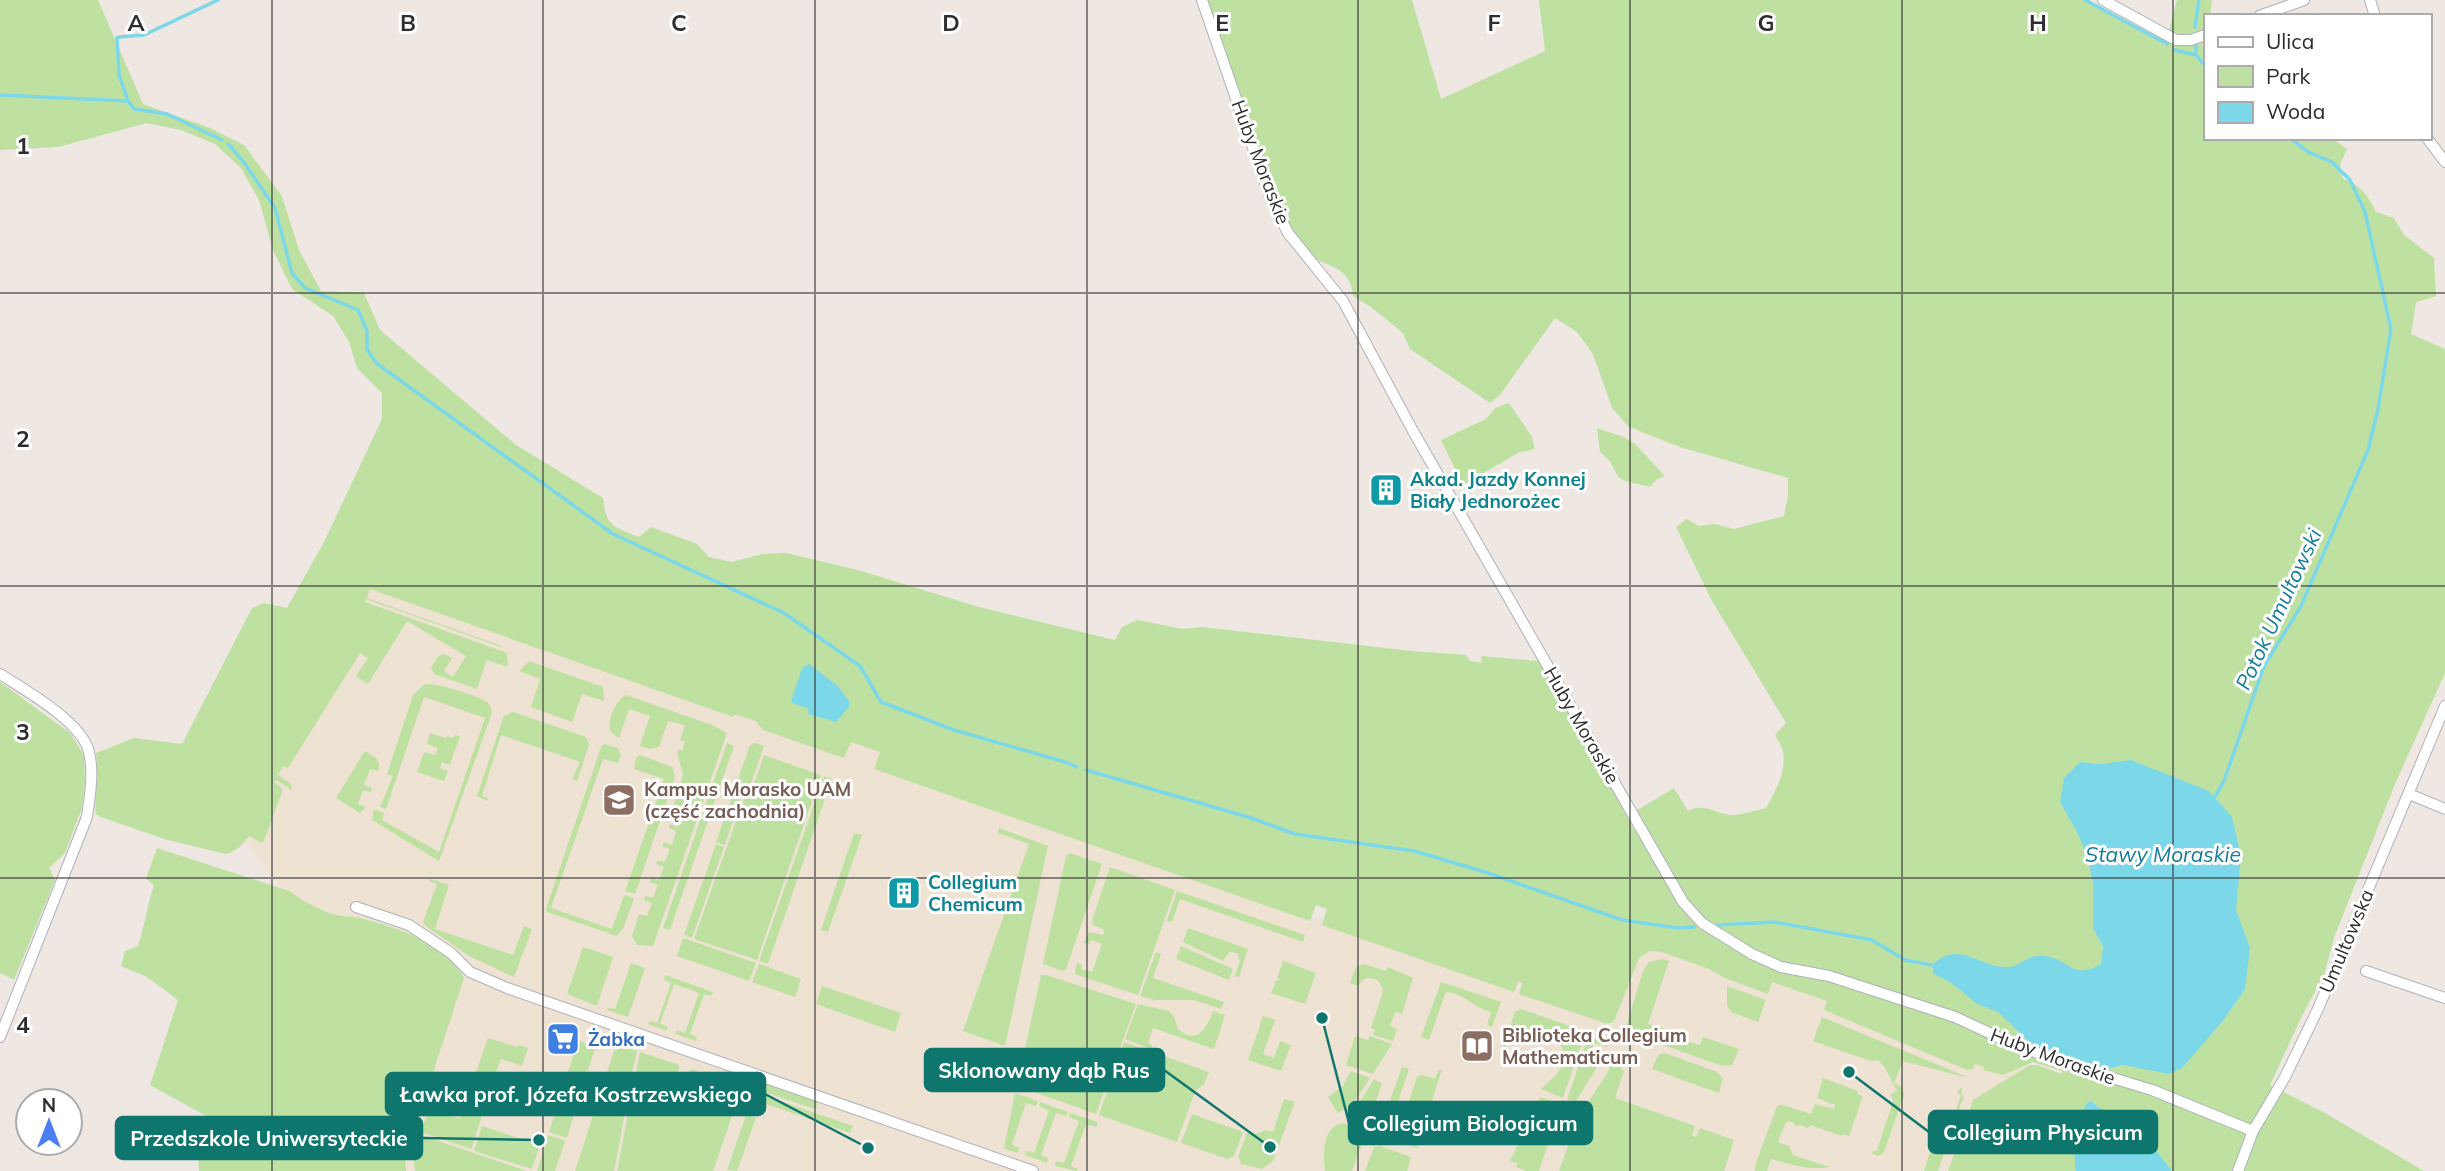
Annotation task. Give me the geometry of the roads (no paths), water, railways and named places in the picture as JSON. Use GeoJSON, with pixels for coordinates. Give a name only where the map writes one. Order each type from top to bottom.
{"type":"FeatureCollection","features":[{"type":"Feature","properties":{"kind":"street","name":"Huby Moraskie"},"geometry":{"type":"LineString","coordinates":[[1202,0],[1270,197],[1288,233],[1343,301],[1413,431],[1676,890],[1702,923],[1752,954],[1781,967],[1829,976],[1955,1017],[2011,1043],[2070,1065],[2152,1090],[2253,1131]]}},
{"type":"Feature","properties":{"kind":"street"},"geometry":{"type":"LineString","coordinates":[[2103,0],[2176,40],[2191,40],[2204,35]]}},
{"type":"Feature","properties":{"kind":"street"},"geometry":{"type":"LineString","coordinates":[[2265,14],[2304,0]]}},
{"type":"Feature","properties":{"kind":"street"},"geometry":{"type":"LineString","coordinates":[[2428,140],[2445,162]]}},
{"type":"Feature","properties":{"kind":"street"},"geometry":{"type":"LineString","coordinates":[[0,674],[77,730],[88,750],[91,779],[87,817],[0,1037]]}},
{"type":"Feature","properties":{"kind":"street","name":"Umultowska"},"geometry":{"type":"LineString","coordinates":[[2238,1171],[2253,1131],[2285,1077],[2318,1009],[2445,706]]}},
{"type":"Feature","properties":{"kind":"street"},"geometry":{"type":"LineString","coordinates":[[2409,794],[2445,809]]}},
{"type":"Feature","properties":{"kind":"street"},"geometry":{"type":"LineString","coordinates":[[356,907],[409,925],[451,953],[470,972],[507,988],[1033,1171]]}},
{"type":"Feature","properties":{"kind":"street"},"geometry":{"type":"LineString","coordinates":[[2366,971],[2445,998]]}},
{"type":"Feature","properties":{"kind":"water"},"geometry":{"type":"Polygon","coordinates":[[[809,664],[838,686],[849,701],[849,707],[836,722],[808,714],[809,709],[791,701],[802,668],[809,664]]]}},
{"type":"Feature","properties":{"kind":"water","name":"Stawy Moraskie"},"geometry":{"type":"Polygon","coordinates":[[[2131,760],[2209,791],[2232,817],[2241,856],[2236,910],[2250,948],[2245,989],[2222,1022],[2182,1068],[2169,1074],[2123,1065],[2105,1070],[2045,1051],[2028,1041],[1998,1012],[1977,1004],[1950,982],[1934,974],[1932,965],[1951,954],[1961,954],[1989,964],[2009,967],[2038,956],[2053,958],[2077,970],[2091,969],[2101,964],[2103,947],[2093,928],[2093,884],[2087,855],[2060,802],[2064,778],[2080,762],[2100,764],[2131,760]]]}},
{"type":"Feature","properties":{"kind":"water"},"geometry":{"type":"Polygon","coordinates":[[[2091,1101],[2099,1108],[2121,1114],[2134,1122],[2172,1171],[2076,1171],[2076,1136],[2087,1103],[2091,1101]]]}},
{"type":"Feature","properties":{"kind":"waterway"},"geometry":{"type":"LineString","coordinates":[[119,37],[144,35],[218,0]]}},
{"type":"Feature","properties":{"kind":"waterway"},"geometry":{"type":"LineString","coordinates":[[2085,0],[2167,44]]}},
{"type":"Feature","properties":{"kind":"waterway","name":"Potok Umultowski"},"geometry":{"type":"LineString","coordinates":[[2195,27],[2199,0]]}},
{"type":"Feature","properties":{"kind":"waterway"},"geometry":{"type":"LineString","coordinates":[[117,38],[119,75],[128,101]]}},
{"type":"Feature","properties":{"kind":"waterway","name":"Potok Umultowski"},"geometry":{"type":"LineString","coordinates":[[2196,43],[2196,55],[2204,65]]}},
{"type":"Feature","properties":{"kind":"waterway"},"geometry":{"type":"LineString","coordinates":[[2175,50],[2196,55]]}},
{"type":"Feature","properties":{"kind":"waterway"},"geometry":{"type":"LineString","coordinates":[[0,95],[128,101],[134,109],[167,114],[222,140]]}},
{"type":"Feature","properties":{"kind":"waterway","name":"Potok Umultowski"},"geometry":{"type":"LineString","coordinates":[[2213,800],[2224,781],[2264,666],[2301,606],[2368,450],[2378,409],[2391,329],[2365,212],[2350,180],[2332,162],[2308,152],[2293,140]]}},
{"type":"Feature","properties":{"kind":"waterway"},"geometry":{"type":"LineString","coordinates":[[228,144],[275,208],[292,273],[305,288],[358,310],[367,331],[367,349],[376,363],[613,534],[784,613],[860,666],[881,702],[954,730],[1077,767]]}},
{"type":"Feature","properties":{"kind":"waterway"},"geometry":{"type":"LineString","coordinates":[[1086,770],[1248,817],[1295,834],[1414,851],[1485,872],[1622,920],[1678,928],[1694,927]]}},
{"type":"Feature","properties":{"kind":"waterway"},"geometry":{"type":"LineString","coordinates":[[1717,925],[1774,922],[1872,940],[1905,960],[1932,965]]}},
{"type":"Feature","properties":{"kind":"place","name":"Akad. Jazdy Konnej Biały Jednorożec"},"geometry":{"type":"Point","coordinates":[1386,490]}},
{"type":"Feature","properties":{"kind":"place","name":"Kampus Morasko UAM (część zachodnia)"},"geometry":{"type":"Point","coordinates":[619,800]}},
{"type":"Feature","properties":{"kind":"place","name":"Collegium Chemicum"},"geometry":{"type":"Point","coordinates":[904,893]}},
{"type":"Feature","properties":{"kind":"place","name":"Collegium Biologicum"},"geometry":{"type":"Point","coordinates":[1322,1018]}},
{"type":"Feature","properties":{"kind":"place","name":"Żabka"},"geometry":{"type":"Point","coordinates":[563,1039]}},
{"type":"Feature","properties":{"kind":"place","name":"Biblioteka Collegium Mathematicum"},"geometry":{"type":"Point","coordinates":[1477,1046]}},
{"type":"Feature","properties":{"kind":"place","name":"Collegium Physicum"},"geometry":{"type":"Point","coordinates":[1849,1072]}},
{"type":"Feature","properties":{"kind":"place","name":"Przedszkole Uniwersyteckie"},"geometry":{"type":"Point","coordinates":[539,1140]}},
{"type":"Feature","properties":{"kind":"place","name":"Sklonowany dąb Rus"},"geometry":{"type":"Point","coordinates":[1270,1147]}},
{"type":"Feature","properties":{"kind":"place","name":"Ławka prof. Józefa Kostrzewskiego"},"geometry":{"type":"Point","coordinates":[868,1148]}}]}
